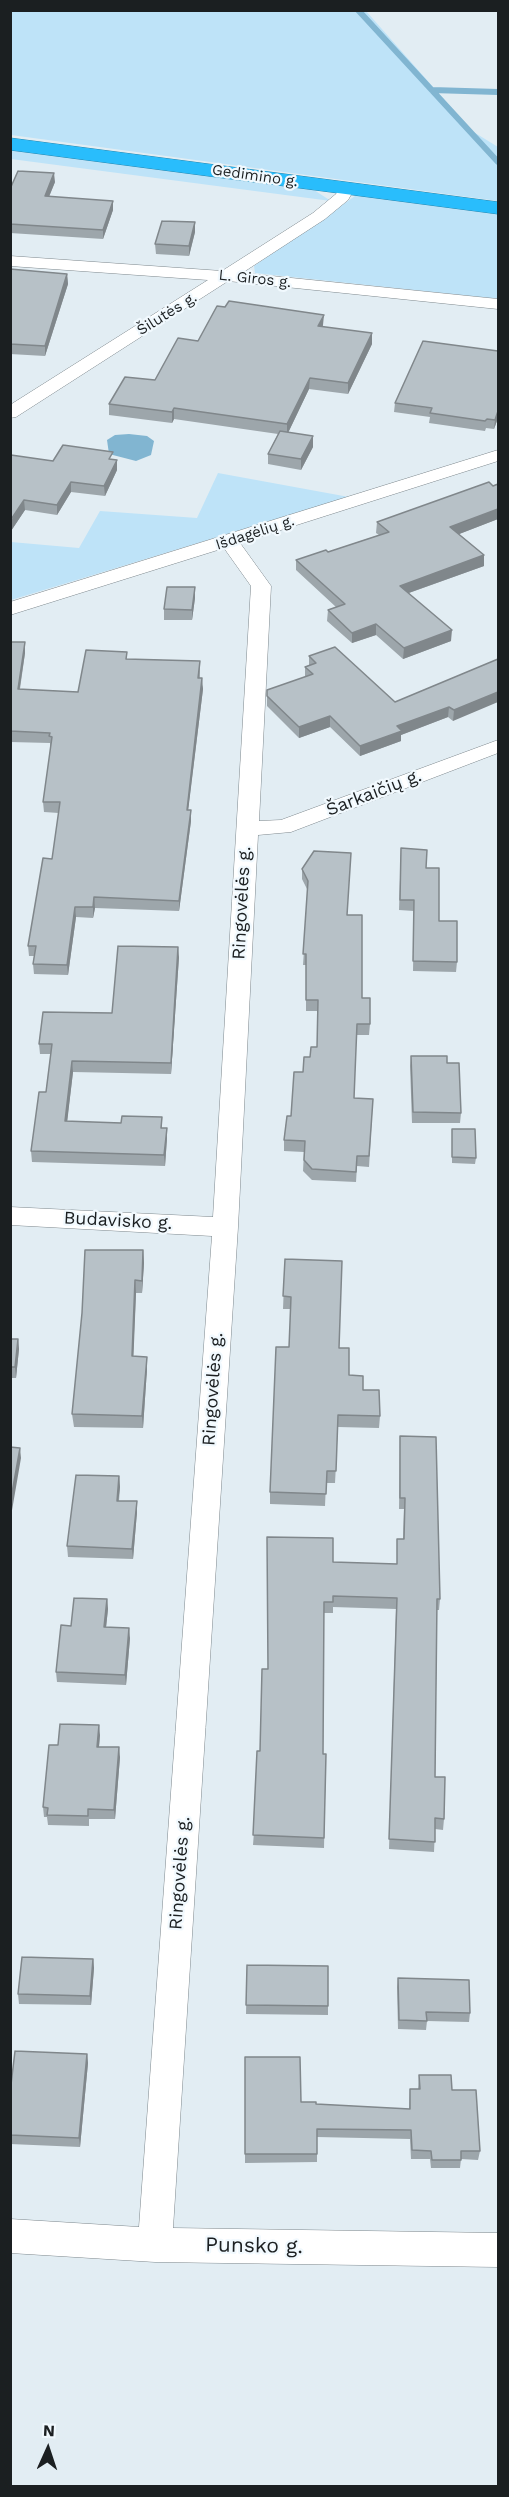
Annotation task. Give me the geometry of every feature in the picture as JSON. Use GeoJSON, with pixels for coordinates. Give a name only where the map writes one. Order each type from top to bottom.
{"type":"FeatureCollection","features":[{"type":"Feature","properties":{"kind":"highway","name":"Gedimino g."},"geometry":{"type":"LineString","coordinates":[[10,144],[498,208]]}},
{"type":"Feature","properties":{"kind":"street","name":"Šilutės g."},"geometry":{"type":"LineString","coordinates":[[10,413],[320,216],[342,197],[347,188]]}},
{"type":"Feature","properties":{"kind":"street","name":"L. Giros g."},"geometry":{"type":"LineString","coordinates":[[10,261],[227,276],[498,304]]}},
{"type":"Feature","properties":{"kind":"street","name":"Išdagėlių g."},"geometry":{"type":"LineString","coordinates":[[10,609],[498,454]]}},
{"type":"Feature","properties":{"kind":"street","name":"Ringovėlės g."},"geometry":{"type":"LineString","coordinates":[[155,2245],[225,1227],[261,586],[229,541]]}},
{"type":"Feature","properties":{"kind":"street","name":"Šarkaičių g."},"geometry":{"type":"LineString","coordinates":[[246,828],[284,827],[498,746]]}},
{"type":"Feature","properties":{"kind":"street","name":"Budavisko g."},"geometry":{"type":"LineString","coordinates":[[10,1216],[225,1227]]}},
{"type":"Feature","properties":{"kind":"street","name":"Punsko g."},"geometry":{"type":"LineString","coordinates":[[10,2236],[155,2245],[498,2250]]}},
{"type":"Feature","properties":{"kind":"shaded area"},"geometry":{"type":"Polygon","coordinates":[[[11,10],[366,11],[472,131],[498,147],[498,201],[11,135],[11,10]]]}},
{"type":"Feature","properties":{"kind":"shaded area"},"geometry":{"type":"Polygon","coordinates":[[[11,149],[314,190],[331,201],[11,159],[11,149]]]}},
{"type":"Feature","properties":{"kind":"shaded area"},"geometry":{"type":"Polygon","coordinates":[[[358,194],[498,214],[498,299],[255,273],[254,266],[358,194]]]}},
{"type":"Feature","properties":{"kind":"shaded area"},"geometry":{"type":"Polygon","coordinates":[[[115,435],[147,436],[154,441],[151,455],[136,461],[109,454],[107,440],[115,435]]]}},
{"type":"Feature","properties":{"kind":"shaded area"},"geometry":{"type":"Polygon","coordinates":[[[218,473],[349,497],[11,600],[11,542],[79,548],[100,511],[197,518],[218,473]]]}},
{"type":"Feature","properties":{"kind":"building"},"geometry":{"type":"Polygon","coordinates":[[[18,171],[54,173],[45,196],[113,201],[103,230],[10,224],[10,189],[18,171]]]}},
{"type":"Feature","properties":{"kind":"building"},"geometry":{"type":"Polygon","coordinates":[[[162,221],[195,222],[189,246],[155,244],[162,221]]]}},
{"type":"Feature","properties":{"kind":"building"},"geometry":{"type":"Polygon","coordinates":[[[10,269],[67,274],[45,346],[10,344],[10,269]]]}},
{"type":"Feature","properties":{"kind":"building"},"geometry":{"type":"Polygon","coordinates":[[[229,301],[324,315],[318,326],[372,333],[348,383],[310,378],[287,424],[174,408],[172,412],[109,404],[125,377],[155,380],[178,338],[198,341],[217,306],[225,307],[229,301]]]}},
{"type":"Feature","properties":{"kind":"building"},"geometry":{"type":"Polygon","coordinates":[[[423,341],[498,351],[498,411],[495,420],[485,421],[430,413],[432,408],[395,403],[423,341]]]}},
{"type":"Feature","properties":{"kind":"building"},"geometry":{"type":"Polygon","coordinates":[[[280,431],[313,436],[301,459],[268,454],[280,431]]]}},
{"type":"Feature","properties":{"kind":"building"},"geometry":{"type":"Polygon","coordinates":[[[63,445],[113,452],[109,459],[117,460],[104,486],[71,482],[57,505],[24,500],[10,521],[11,455],[53,461],[63,445]]]}},
{"type":"Feature","properties":{"kind":"building"},"geometry":{"type":"Polygon","coordinates":[[[489,482],[493,486],[498,484],[498,509],[450,527],[484,555],[400,586],[452,630],[404,648],[376,624],[352,633],[328,610],[345,604],[296,560],[389,532],[377,522],[489,482]]]}},
{"type":"Feature","properties":{"kind":"building"},"geometry":{"type":"Polygon","coordinates":[[[167,587],[195,587],[192,610],[164,609],[167,587]]]}},
{"type":"Feature","properties":{"kind":"building"},"geometry":{"type":"Polygon","coordinates":[[[10,642],[25,642],[18,689],[78,692],[86,650],[127,652],[126,659],[200,661],[198,678],[202,678],[187,810],[191,810],[179,901],[94,897],[93,907],[75,907],[67,965],[33,964],[36,946],[28,946],[43,858],[52,859],[60,802],[43,802],[52,737],[49,736],[50,733],[10,731],[10,642]]]}},
{"type":"Feature","properties":{"kind":"building"},"geometry":{"type":"Polygon","coordinates":[[[335,647],[395,702],[498,659],[498,692],[454,710],[449,707],[397,726],[402,731],[360,746],[330,716],[299,727],[267,696],[267,690],[313,674],[305,667],[316,663],[309,656],[335,647]]]}},
{"type":"Feature","properties":{"kind":"building"},"geometry":{"type":"Polygon","coordinates":[[[401,848],[427,850],[426,868],[439,868],[439,921],[457,921],[457,962],[413,961],[414,900],[400,900],[401,848]]]}},
{"type":"Feature","properties":{"kind":"building"},"geometry":{"type":"Polygon","coordinates":[[[314,851],[351,853],[347,915],[362,915],[362,998],[370,998],[370,1024],[357,1024],[354,1098],[373,1099],[369,1156],[357,1156],[356,1172],[312,1169],[304,1160],[305,1141],[284,1140],[287,1116],[291,1116],[294,1072],[303,1072],[304,1057],[310,1057],[311,1047],[317,1047],[318,1000],[306,1000],[306,954],[303,954],[308,881],[302,869],[314,851]]]}},
{"type":"Feature","properties":{"kind":"building"},"geometry":{"type":"Polygon","coordinates":[[[118,946],[178,947],[171,1063],[72,1061],[65,1121],[121,1123],[122,1116],[162,1117],[161,1128],[167,1128],[164,1155],[31,1151],[39,1092],[46,1092],[52,1044],[39,1044],[43,1012],[112,1013],[118,946]]]}},
{"type":"Feature","properties":{"kind":"building"},"geometry":{"type":"Polygon","coordinates":[[[411,1056],[447,1056],[447,1063],[459,1063],[461,1113],[413,1112],[411,1056]]]}},
{"type":"Feature","properties":{"kind":"building"},"geometry":{"type":"Polygon","coordinates":[[[452,1129],[475,1129],[476,1158],[452,1157],[452,1129]]]}},
{"type":"Feature","properties":{"kind":"building"},"geometry":{"type":"Polygon","coordinates":[[[85,1250],[143,1250],[142,1281],[135,1280],[132,1356],[147,1357],[142,1416],[72,1414],[82,1313],[85,1250]]]}},
{"type":"Feature","properties":{"kind":"building"},"geometry":{"type":"Polygon","coordinates":[[[285,1259],[342,1261],[339,1348],[349,1348],[349,1375],[363,1376],[363,1390],[379,1390],[380,1416],[338,1415],[336,1471],[327,1471],[326,1494],[270,1492],[276,1347],[289,1347],[291,1297],[283,1296],[285,1259]]]}},
{"type":"Feature","properties":{"kind":"building"},"geometry":{"type":"Polygon","coordinates":[[[10,1339],[18,1339],[15,1367],[10,1367],[10,1339]]]}},
{"type":"Feature","properties":{"kind":"building"},"geometry":{"type":"Polygon","coordinates":[[[400,1436],[436,1437],[440,1599],[437,1599],[435,1777],[445,1777],[444,1819],[435,1818],[435,1842],[389,1839],[397,1598],[333,1596],[333,1602],[324,1602],[323,1754],[326,1754],[324,1838],[253,1835],[257,1751],[260,1751],[262,1669],[268,1669],[267,1537],[333,1538],[333,1562],[397,1564],[397,1539],[404,1539],[405,1498],[400,1498],[400,1436]]]}},
{"type":"Feature","properties":{"kind":"building"},"geometry":{"type":"Polygon","coordinates":[[[10,1447],[20,1448],[10,1504],[10,1447]]]}},
{"type":"Feature","properties":{"kind":"building"},"geometry":{"type":"Polygon","coordinates":[[[76,1475],[119,1476],[117,1501],[137,1501],[132,1549],[67,1546],[76,1475]]]}},
{"type":"Feature","properties":{"kind":"building"},"geometry":{"type":"Polygon","coordinates":[[[74,1598],[107,1599],[104,1627],[129,1628],[125,1675],[56,1672],[61,1625],[71,1626],[74,1598]]]}},
{"type":"Feature","properties":{"kind":"building"},"geometry":{"type":"Polygon","coordinates":[[[60,1724],[99,1725],[97,1747],[119,1747],[114,1810],[88,1809],[88,1816],[47,1815],[48,1808],[43,1807],[49,1745],[58,1745],[60,1724]]]}},
{"type":"Feature","properties":{"kind":"building"},"geometry":{"type":"Polygon","coordinates":[[[22,1957],[93,1959],[90,1996],[18,1994],[22,1957]]]}},
{"type":"Feature","properties":{"kind":"building"},"geometry":{"type":"Polygon","coordinates":[[[247,1965],[328,1966],[328,2006],[246,2005],[247,1965]]]}},
{"type":"Feature","properties":{"kind":"building"},"geometry":{"type":"Polygon","coordinates":[[[398,1978],[469,1980],[470,2013],[426,2012],[427,2021],[399,2020],[398,1978]]]}},
{"type":"Feature","properties":{"kind":"building"},"geometry":{"type":"Polygon","coordinates":[[[15,2051],[87,2054],[79,2138],[10,2135],[10,2093],[15,2051]]]}},
{"type":"Feature","properties":{"kind":"building"},"geometry":{"type":"Polygon","coordinates":[[[245,2057],[300,2057],[301,2102],[316,2102],[316,2104],[410,2109],[410,2089],[420,2089],[419,2075],[451,2075],[452,2090],[476,2090],[480,2151],[461,2151],[461,2160],[432,2160],[431,2151],[412,2150],[411,2130],[317,2129],[317,2154],[245,2154],[245,2057]]]}},
{"type":"Feature","properties":{"kind":"waterway"},"geometry":{"type":"LineString","coordinates":[[358,10],[498,162]]}},
{"type":"Feature","properties":{"kind":"waterway"},"geometry":{"type":"LineString","coordinates":[[432,90],[498,92]]}}]}
